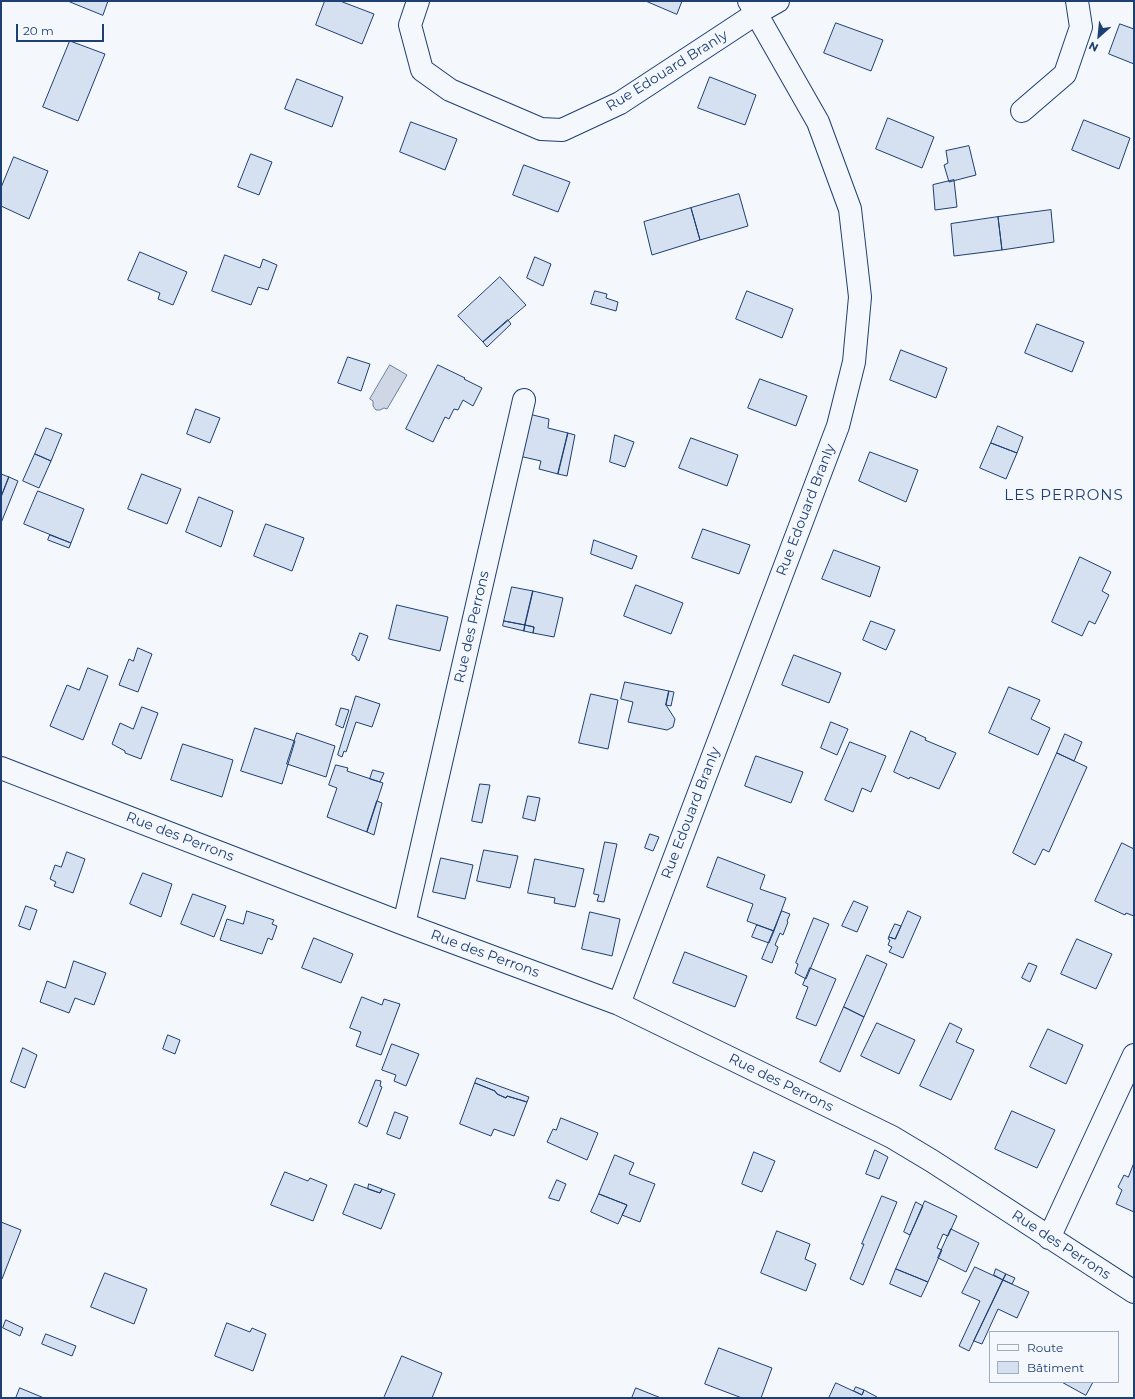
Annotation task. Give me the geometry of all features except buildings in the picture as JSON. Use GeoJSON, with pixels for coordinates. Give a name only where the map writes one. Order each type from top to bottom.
{"type":"FeatureCollection","features":[{"type":"Feature","properties":{"kind":"street","name":"Rue Edouard Branly"},"geometry":{"type":"LineString","coordinates":[[418,1],[410,25],[422,70],[450,90],[541,129],[562,130],[620,103],[753,7],[778,1]]}},
{"type":"Feature","properties":{"kind":"street"},"geometry":{"type":"LineString","coordinates":[[1022,111],[1065,74],[1081,27],[1077,1]]}},
{"type":"Feature","properties":{"kind":"street","name":"Rue Edouard Branly"},"geometry":{"type":"LineString","coordinates":[[619,1004],[838,426],[854,362],[860,297],[850,209],[818,122],[753,7]]}},
{"type":"Feature","properties":{"kind":"street","name":"Rue des Perrons"},"geometry":{"type":"LineString","coordinates":[[404,924],[524,400]]}},
{"type":"Feature","properties":{"kind":"street","name":"Rue des Perrons"},"geometry":{"type":"LineString","coordinates":[[1,768],[404,924],[619,1004],[892,1137],[932,1161],[1134,1292]]}},
{"type":"Feature","properties":{"kind":"street"},"geometry":{"type":"LineString","coordinates":[[1049,1238],[1134,1055]]}},
{"type":"Feature","properties":{"kind":"shaded area"},"geometry":{"type":"Polygon","coordinates":[[[390,365],[407,375],[387,409],[384,408],[376,410],[373,406],[373,401],[370,399],[390,365]]]}},
{"type":"Feature","properties":{"kind":"district","name":"LES PERRONS"},"geometry":{"type":"Point","coordinates":[1064,496]}}]}
